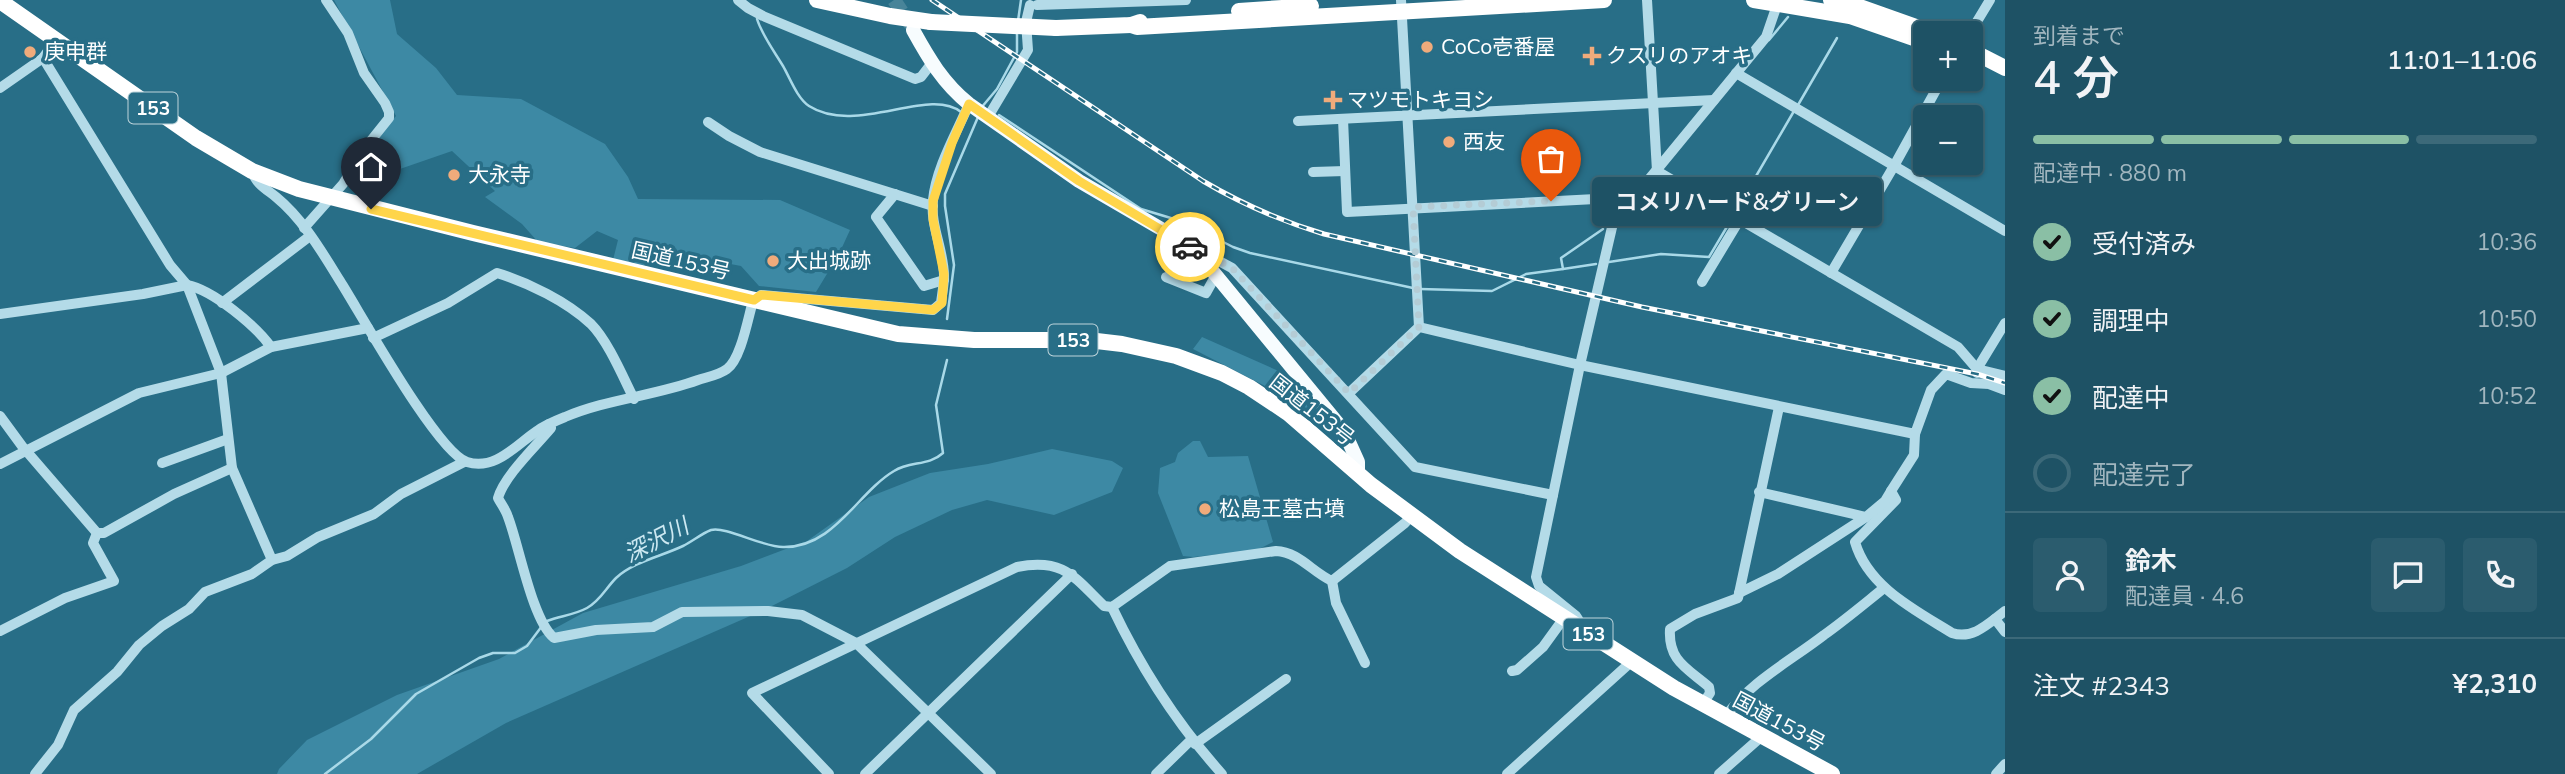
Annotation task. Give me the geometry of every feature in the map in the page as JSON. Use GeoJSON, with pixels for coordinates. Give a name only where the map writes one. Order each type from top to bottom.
{"type":"FeatureCollection","features":[{"type":"Feature","properties":{"kind":"highway"},"geometry":{"type":"LineString","coordinates":[[817,0],[868,12],[931,22],[1056,28],[1137,27],[1429,0]]}},
{"type":"Feature","properties":{"kind":"highway"},"geometry":{"type":"LineString","coordinates":[[1401,4],[1604,0]]}},
{"type":"Feature","properties":{"kind":"highway"},"geometry":{"type":"LineString","coordinates":[[1754,0],[1850,16],[1913,37]]}},
{"type":"Feature","properties":{"kind":"highway"},"geometry":{"type":"LineString","coordinates":[[1831,0],[1854,5],[1913,26]]}},
{"type":"Feature","properties":{"kind":"highway","name":"国道153号"},"geometry":{"type":"LineString","coordinates":[[0,1],[15,5],[56,40],[182,129],[252,171],[329,198],[898,334],[974,340],[1088,340],[1122,344],[1176,356],[1222,373],[1288,413],[1357,474],[1411,516],[1569,622],[1702,705],[1832,774]]}},
{"type":"Feature","properties":{"kind":"highway"},"geometry":{"type":"LineString","coordinates":[[1983,57],[2005,68]]}},
{"type":"Feature","properties":{"kind":"highway"},"geometry":{"type":"LineString","coordinates":[[1983,69],[2005,80]]}},
{"type":"Feature","properties":{"kind":"main road"},"geometry":{"type":"LineString","coordinates":[[913,30],[931,64],[955,93],[1113,202],[1182,241],[1202,257],[1344,431],[1358,462],[1357,474]]}},
{"type":"Feature","properties":{"kind":"street"},"geometry":{"type":"LineString","coordinates":[[222,303],[307,232],[389,118],[389,112],[364,73],[348,33],[326,0]]}},
{"type":"Feature","properties":{"kind":"street"},"geometry":{"type":"LineString","coordinates":[[738,0],[763,16],[915,79],[931,64]]}},
{"type":"Feature","properties":{"kind":"street"},"geometry":{"type":"LineString","coordinates":[[35,774],[58,745],[74,710],[117,672],[139,645],[189,609],[205,592],[252,574],[272,560],[287,556],[317,537],[374,514],[401,494],[464,461],[488,463],[501,457],[549,424],[603,405],[680,387],[730,367],[736,359],[754,300],[761,295],[933,310],[942,303],[944,277],[933,206],[936,184],[978,111],[1028,50],[1026,22],[1034,5],[1186,0]]}},
{"type":"Feature","properties":{"kind":"street"},"geometry":{"type":"LineString","coordinates":[[1647,0],[1652,103],[1659,172]]}},
{"type":"Feature","properties":{"kind":"street"},"geometry":{"type":"LineString","coordinates":[[1977,21],[1990,0]]}},
{"type":"Feature","properties":{"kind":"street"},"geometry":{"type":"LineString","coordinates":[[1512,671],[1517,670],[1569,622],[1578,619],[1536,582],[1580,365],[1613,223],[1659,172],[1714,100],[1739,75],[1766,37],[1778,2]]}},
{"type":"Feature","properties":{"kind":"street"},"geometry":{"type":"LineString","coordinates":[[1349,393],[1419,327],[1401,4]]}},
{"type":"Feature","properties":{"kind":"street"},"geometry":{"type":"LineString","coordinates":[[0,88],[43,58],[56,40]]}},
{"type":"Feature","properties":{"kind":"street"},"geometry":{"type":"LineString","coordinates":[[43,58],[170,265],[187,285],[221,373],[232,468],[272,560]]}},
{"type":"Feature","properties":{"kind":"street"},"geometry":{"type":"LineString","coordinates":[[1739,75],[2005,231]]}},
{"type":"Feature","properties":{"kind":"street"},"geometry":{"type":"LineString","coordinates":[[1831,273],[1935,91]]}},
{"type":"Feature","properties":{"kind":"street"},"geometry":{"type":"LineString","coordinates":[[1298,121],[1714,100]]}},
{"type":"Feature","properties":{"kind":"street"},"geometry":{"type":"LineString","coordinates":[[1343,119],[1347,212],[1634,197]]}},
{"type":"Feature","properties":{"kind":"street"},"geometry":{"type":"LineString","coordinates":[[708,122],[760,152],[933,206]]}},
{"type":"Feature","properties":{"kind":"street"},"geometry":{"type":"LineString","coordinates":[[252,171],[254,180],[293,213],[307,232],[408,391],[445,443],[464,461]]}},
{"type":"Feature","properties":{"kind":"street"},"geometry":{"type":"LineString","coordinates":[[1312,172],[1345,171]]}},
{"type":"Feature","properties":{"kind":"street"},"geometry":{"type":"LineString","coordinates":[[1659,172],[1958,347],[1977,369],[2005,376]]}},
{"type":"Feature","properties":{"kind":"street"},"geometry":{"type":"LineString","coordinates":[[895,194],[876,217],[924,286],[944,277]]}},
{"type":"Feature","properties":{"kind":"street"},"geometry":{"type":"LineString","coordinates":[[1702,282],[1735,217]]}},
{"type":"Feature","properties":{"kind":"street"},"geometry":{"type":"LineString","coordinates":[[1202,257],[1232,268],[1415,467],[1553,495]]}},
{"type":"Feature","properties":{"kind":"street"},"geometry":{"type":"LineString","coordinates":[[0,464],[139,393],[221,373],[271,347],[371,333],[448,303],[497,273],[559,301],[592,325],[634,399]]}},
{"type":"Feature","properties":{"kind":"street"},"geometry":{"type":"LineString","coordinates":[[1166,277],[1206,293],[1216,275]]}},
{"type":"Feature","properties":{"kind":"street"},"geometry":{"type":"LineString","coordinates":[[0,314],[143,294],[187,285],[194,286],[222,303],[265,338],[271,347]]}},
{"type":"Feature","properties":{"kind":"street"},"geometry":{"type":"LineString","coordinates":[[1977,383],[1977,369],[2005,323]]}},
{"type":"Feature","properties":{"kind":"street"},"geometry":{"type":"LineString","coordinates":[[1419,327],[1580,365],[1914,434]]}},
{"type":"Feature","properties":{"kind":"street"},"geometry":{"type":"LineString","coordinates":[[1739,593],[1778,574],[1866,517],[1885,500],[1914,455],[1914,434],[1931,390],[1946,374],[2005,390]]}},
{"type":"Feature","properties":{"kind":"street"},"geometry":{"type":"LineString","coordinates":[[1702,705],[1710,693],[1709,687],[1674,658],[1669,644],[1670,629],[1695,614],[1738,598],[1779,407]]}},
{"type":"Feature","properties":{"kind":"street"},"geometry":{"type":"LineString","coordinates":[[0,416],[97,533],[104,533],[174,494],[232,468]]}},
{"type":"Feature","properties":{"kind":"street"},"geometry":{"type":"LineString","coordinates":[[549,424],[551,428],[517,469],[498,498],[508,517],[520,561],[544,625],[554,638],[596,630],[653,627],[682,612],[768,611],[802,615],[856,643],[991,774]]}},
{"type":"Feature","properties":{"kind":"street"},"geometry":{"type":"LineString","coordinates":[[162,463],[229,439]]}},
{"type":"Feature","properties":{"kind":"street"},"geometry":{"type":"LineString","coordinates":[[1891,491],[1896,500],[1855,542],[1859,555],[1884,588],[1952,634],[1962,637],[1974,633],[2005,611]]}},
{"type":"Feature","properties":{"kind":"street"},"geometry":{"type":"LineString","coordinates":[[1759,492],[1866,517]]}},
{"type":"Feature","properties":{"kind":"street"},"geometry":{"type":"LineString","coordinates":[[1332,581],[1411,516]]}},
{"type":"Feature","properties":{"kind":"street"},"geometry":{"type":"LineString","coordinates":[[0,631],[65,598],[114,581],[93,543],[97,533]]}},
{"type":"Feature","properties":{"kind":"street"},"geometry":{"type":"LineString","coordinates":[[829,774],[752,693],[1017,567],[1027,565],[1062,568],[1072,574],[1104,607],[1112,607],[1170,566],[1276,551],[1296,556],[1332,581]]}},
{"type":"Feature","properties":{"kind":"street"},"geometry":{"type":"LineString","coordinates":[[865,774],[1072,574]]}},
{"type":"Feature","properties":{"kind":"street"},"geometry":{"type":"LineString","coordinates":[[1332,581],[1336,603],[1365,663]]}},
{"type":"Feature","properties":{"kind":"street"},"geometry":{"type":"LineString","coordinates":[[1725,717],[1740,698],[1767,674],[1824,636],[1884,588]]}},
{"type":"Feature","properties":{"kind":"street"},"geometry":{"type":"LineString","coordinates":[[1112,607],[1171,712],[1193,742],[1223,774]]}},
{"type":"Feature","properties":{"kind":"street"},"geometry":{"type":"LineString","coordinates":[[1995,619],[2005,632]]}},
{"type":"Feature","properties":{"kind":"street"},"geometry":{"type":"LineString","coordinates":[[1507,774],[1631,662]]}},
{"type":"Feature","properties":{"kind":"street"},"geometry":{"type":"LineString","coordinates":[[1156,774],[1193,742],[1286,679]]}},
{"type":"Feature","properties":{"kind":"street"},"geometry":{"type":"LineString","coordinates":[[1719,774],[1760,737]]}},
{"type":"Feature","properties":{"kind":"street"},"geometry":{"type":"LineString","coordinates":[[1996,774],[2005,764]]}},
{"type":"Feature","properties":{"kind":"shaded area"},"geometry":{"type":"Polygon","coordinates":[[[334,0],[390,0],[397,34],[436,68],[457,95],[521,99],[605,144],[628,177],[638,199],[780,200],[850,230],[839,254],[816,292],[759,286],[741,266],[708,262],[663,250],[649,266],[613,260],[618,240],[597,231],[575,248],[538,242],[522,224],[485,197],[495,191],[452,151],[397,170],[369,154],[374,141],[396,116],[334,0]]]}},
{"type":"Feature","properties":{"kind":"shaded area"},"geometry":{"type":"Polygon","coordinates":[[[1202,337],[1283,373],[1315,405],[1307,417],[1265,386],[1193,349],[1202,337]]]}},
{"type":"Feature","properties":{"kind":"shaded area"},"geometry":{"type":"Polygon","coordinates":[[[1193,441],[1200,441],[1208,457],[1248,456],[1273,542],[1257,550],[1183,556],[1158,493],[1160,468],[1175,462],[1178,453],[1193,441]]]}},
{"type":"Feature","properties":{"kind":"shaded area"},"geometry":{"type":"Polygon","coordinates":[[[1052,449],[1112,461],[1123,468],[1112,492],[1054,515],[987,500],[952,510],[895,537],[847,568],[764,610],[506,723],[417,774],[277,774],[307,740],[397,695],[499,659],[583,613],[741,566],[807,541],[869,497],[930,473],[988,464],[1052,449]]]}},
{"type":"Feature","properties":{"kind":"waterway","name":"深沢川"},"geometry":{"type":"LineString","coordinates":[[1018,21],[1021,0]]}},
{"type":"Feature","properties":{"kind":"waterway"},"geometry":{"type":"LineString","coordinates":[[1769,40],[1788,17]]}},
{"type":"Feature","properties":{"kind":"waterway"},"geometry":{"type":"LineString","coordinates":[[757,19],[797,93],[809,106],[828,114],[848,116],[930,104],[947,106],[961,112]]}},
{"type":"Feature","properties":{"kind":"waterway","name":"深沢川"},"geometry":{"type":"LineString","coordinates":[[981,108],[997,89],[1017,52],[1017,31]]}},
{"type":"Feature","properties":{"kind":"waterway"},"geometry":{"type":"LineString","coordinates":[[1798,105],[1837,38]]}},
{"type":"Feature","properties":{"kind":"waterway"},"geometry":{"type":"LineString","coordinates":[[1734,214],[1794,111]]}},
{"type":"Feature","properties":{"kind":"waterway"},"geometry":{"type":"LineString","coordinates":[[999,115],[1141,209],[1184,222],[1250,253],[1413,288]]}},
{"type":"Feature","properties":{"kind":"waterway","name":"深沢川"},"geometry":{"type":"LineString","coordinates":[[947,319],[954,265],[945,194],[978,117]]}},
{"type":"Feature","properties":{"kind":"waterway"},"geometry":{"type":"LineString","coordinates":[[1609,262],[1661,254],[1709,257],[1731,220]]}},
{"type":"Feature","properties":{"kind":"waterway"},"geometry":{"type":"LineString","coordinates":[[1420,289],[1492,291],[1526,274],[1563,269],[1561,258],[1603,229]]}},
{"type":"Feature","properties":{"kind":"waterway"},"geometry":{"type":"LineString","coordinates":[[1563,269],[1596,264]]}},
{"type":"Feature","properties":{"kind":"waterway","name":"深沢川"},"geometry":{"type":"LineString","coordinates":[[547,621],[587,608],[596,602],[623,572],[683,546],[711,530],[726,531],[783,547],[801,545],[817,539],[844,518],[868,492],[894,471],[932,460],[943,453],[936,405],[947,360]]}},
{"type":"Feature","properties":{"kind":"waterway","name":"深沢川"},"geometry":{"type":"LineString","coordinates":[[325,774],[371,739],[416,694],[479,658],[493,653],[515,653],[527,646],[542,626]]}},
{"type":"Feature","properties":{"kind":"tunnel"},"geometry":{"type":"LineString","coordinates":[[894,0],[911,25]]}},
{"type":"Feature","properties":{"kind":"railway"},"geometry":{"type":"LineString","coordinates":[[932,0],[1203,181],[1292,223],[1324,234],[1642,307],[1977,374],[2005,383]]}},
{"type":"Feature","properties":{"kind":"way so far"},"geometry":{"type":"LineString","coordinates":[[1190,247],[1202,257],[1232,268],[1349,393],[1419,327],[1413,207],[1551,201]]}},
{"type":"Feature","properties":{"kind":"place","name":"CoCo壱番屋"},"geometry":{"type":"Point","coordinates":[1427,47]}},
{"type":"Feature","properties":{"kind":"place","name":"庚申群"},"geometry":{"type":"Point","coordinates":[30,52]}},
{"type":"Feature","properties":{"kind":"place","name":"クスリのアオキ"},"geometry":{"type":"Point","coordinates":[1592,56]}},
{"type":"Feature","properties":{"kind":"place","name":"マツモトキヨシ"},"geometry":{"type":"Point","coordinates":[1333,100]}},
{"type":"Feature","properties":{"kind":"place","name":"西友"},"geometry":{"type":"Point","coordinates":[1449,142]}},
{"type":"Feature","properties":{"kind":"place","name":"大永寺"},"geometry":{"type":"Point","coordinates":[454,175]}},
{"type":"Feature","properties":{"kind":"place","name":"コメリハード&グリーン"},"geometry":{"type":"Point","coordinates":[1551,201]}},
{"type":"Feature","properties":{"kind":"place","name":"大出城跡"},"geometry":{"type":"Point","coordinates":[773,261]}},
{"type":"Feature","properties":{"kind":"place","name":"松島王墓古墳"},"geometry":{"type":"Point","coordinates":[1205,509]}},
{"type":"Feature","properties":{"kind":"route"},"geometry":{"type":"LineString","coordinates":[[371,209],[754,300],[761,295],[933,310],[942,303],[944,274],[933,219],[933,201],[936,184],[969,104],[1079,181],[1190,247]]}}]}
